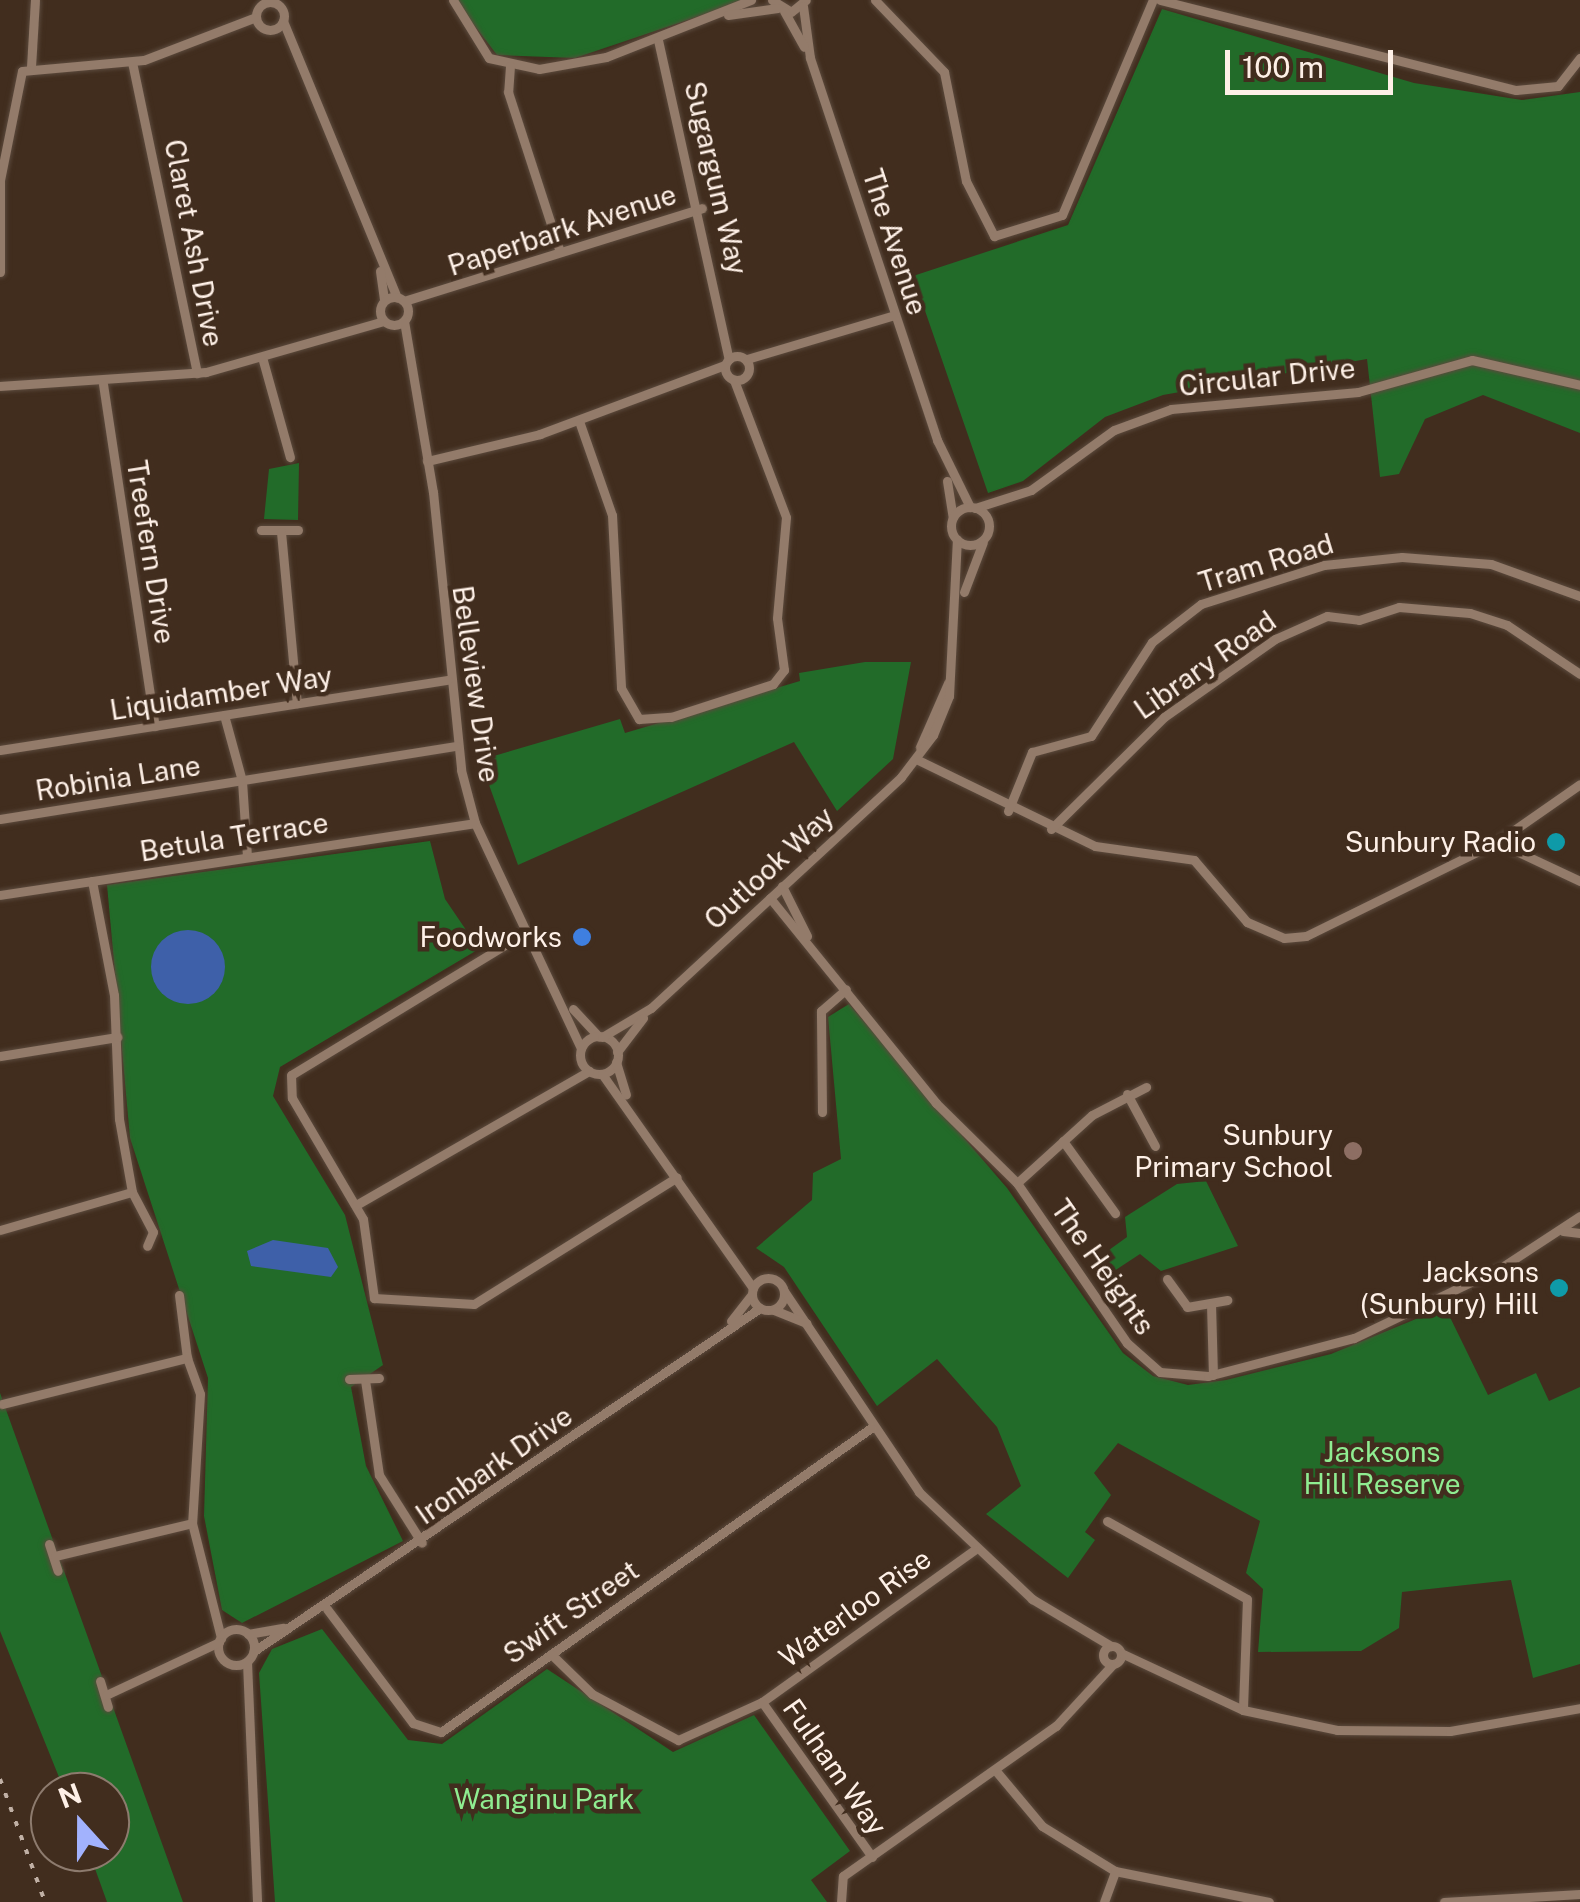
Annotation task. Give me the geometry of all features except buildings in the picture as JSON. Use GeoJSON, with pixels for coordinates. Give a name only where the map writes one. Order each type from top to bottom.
{"type":"FeatureCollection","features":[{"type":"Feature","properties":{"kind":"street"},"geometry":{"type":"LineString","coordinates":[[0,272],[0,180],[27,69],[35,0]]}},
{"type":"Feature","properties":{"kind":"street"},"geometry":{"type":"LineString","coordinates":[[452,0],[472,44],[510,66],[576,66],[725,15],[751,0]]}},
{"type":"Feature","properties":{"kind":"street"},"geometry":{"type":"LineString","coordinates":[[875,0],[944,72],[966,181],[994,236],[1062,215],[1156,0],[1487,85],[1537,92],[1571,76],[1580,58]]}},
{"type":"Feature","properties":{"kind":"street"},"geometry":{"type":"LineString","coordinates":[[725,15],[804,3]]}},
{"type":"Feature","properties":{"kind":"street","name":"The Avenue"},"geometry":{"type":"LineString","coordinates":[[804,3],[810,58],[937,440],[957,539]]}},
{"type":"Feature","properties":{"kind":"street"},"geometry":{"type":"LineString","coordinates":[[263,5],[283,20],[378,258],[401,298]]}},
{"type":"Feature","properties":{"kind":"street"},"geometry":{"type":"LineString","coordinates":[[263,5],[266,29],[298,58]]}},
{"type":"Feature","properties":{"kind":"street"},"geometry":{"type":"LineString","coordinates":[[227,33],[263,5]]}},
{"type":"Feature","properties":{"kind":"street","name":"The Avenue"},"geometry":{"type":"LineString","coordinates":[[778,6],[810,58]]}},
{"type":"Feature","properties":{"kind":"street"},"geometry":{"type":"LineString","coordinates":[[27,69],[132,62],[227,33],[266,29],[283,20]]}},
{"type":"Feature","properties":{"kind":"street","name":"Sugargum Way"},"geometry":{"type":"LineString","coordinates":[[658,40],[702,208],[726,327],[729,370]]}},
{"type":"Feature","properties":{"kind":"street","name":"Claret Ash Drive"},"geometry":{"type":"LineString","coordinates":[[132,62],[197,374]]}},
{"type":"Feature","properties":{"kind":"street"},"geometry":{"type":"LineString","coordinates":[[510,66],[508,92],[559,249]]}},
{"type":"Feature","properties":{"kind":"street","name":"Paperbark Avenue"},"geometry":{"type":"LineString","coordinates":[[382,304],[436,295],[559,249],[702,208]]}},
{"type":"Feature","properties":{"kind":"street"},"geometry":{"type":"LineString","coordinates":[[350,327],[382,304],[378,258]]}},
{"type":"Feature","properties":{"kind":"street","name":"Paperbark Avenue"},"geometry":{"type":"LineString","coordinates":[[387,323],[406,317],[436,295]]}},
{"type":"Feature","properties":{"kind":"street","name":"Belleview Drive"},"geometry":{"type":"LineString","coordinates":[[401,298],[427,461],[456,746],[475,823],[563,994],[581,1048]]}},
{"type":"Feature","properties":{"kind":"street","name":"Belleview Drive"},"geometry":{"type":"LineString","coordinates":[[382,304],[387,323],[408,360]]}},
{"type":"Feature","properties":{"kind":"street"},"geometry":{"type":"LineString","coordinates":[[427,461],[579,421],[895,315]]}},
{"type":"Feature","properties":{"kind":"street"},"geometry":{"type":"LineString","coordinates":[[0,386],[103,384],[197,374],[350,327],[387,323]]}},
{"type":"Feature","properties":{"kind":"street","name":"Sugargum Way"},"geometry":{"type":"LineString","coordinates":[[726,327],[746,365]]}},
{"type":"Feature","properties":{"kind":"street"},"geometry":{"type":"LineString","coordinates":[[262,357],[290,458]]}},
{"type":"Feature","properties":{"kind":"street","name":"Circular Drive"},"geometry":{"type":"LineString","coordinates":[[953,518],[972,507],[1031,490],[1114,430],[1170,409],[1358,392],[1472,360],[1580,385]]}},
{"type":"Feature","properties":{"kind":"street"},"geometry":{"type":"LineString","coordinates":[[729,370],[746,365]]}},
{"type":"Feature","properties":{"kind":"street"},"geometry":{"type":"LineString","coordinates":[[579,421],[612,515],[621,688],[630,712],[656,720],[773,684],[784,670],[777,618],[786,517],[751,406],[746,365]]}},
{"type":"Feature","properties":{"kind":"street"},"geometry":{"type":"LineString","coordinates":[[729,370],[751,406]]}},
{"type":"Feature","properties":{"kind":"street","name":"Treefern Drive"},"geometry":{"type":"LineString","coordinates":[[103,384],[155,726]]}},
{"type":"Feature","properties":{"kind":"street","name":"The Avenue"},"geometry":{"type":"LineString","coordinates":[[937,440],[972,507],[988,520],[986,537]]}},
{"type":"Feature","properties":{"kind":"street"},"geometry":{"type":"LineString","coordinates":[[260,530],[298,530]]}},
{"type":"Feature","properties":{"kind":"street"},"geometry":{"type":"LineString","coordinates":[[281,532],[297,704]]}},
{"type":"Feature","properties":{"kind":"street"},"geometry":{"type":"LineString","coordinates":[[957,539],[986,537]]}},
{"type":"Feature","properties":{"kind":"street","name":"Outlook Way"},"geometry":{"type":"LineString","coordinates":[[956,619],[986,537]]}},
{"type":"Feature","properties":{"kind":"street","name":"Outlook Way"},"geometry":{"type":"LineString","coordinates":[[600,1037],[650,1008],[916,758],[950,678],[956,619],[957,539]]}},
{"type":"Feature","properties":{"kind":"street","name":"Tram Road"},"geometry":{"type":"LineString","coordinates":[[1008,811],[1032,752],[1092,736],[1152,642],[1200,604],[1324,565],[1402,558],[1491,564],[1580,596]]}},
{"type":"Feature","properties":{"kind":"street","name":"Library Road"},"geometry":{"type":"LineString","coordinates":[[1051,829],[1164,717],[1275,639],[1327,616],[1354,620],[1399,607],[1470,613],[1507,625],[1580,674]]}},
{"type":"Feature","properties":{"kind":"street","name":"Liquidamber Way"},"geometry":{"type":"LineString","coordinates":[[0,750],[448,680]]}},
{"type":"Feature","properties":{"kind":"street"},"geometry":{"type":"LineString","coordinates":[[224,715],[242,781],[247,858]]}},
{"type":"Feature","properties":{"kind":"street","name":"Robinia Lane"},"geometry":{"type":"LineString","coordinates":[[0,819],[456,746]]}},
{"type":"Feature","properties":{"kind":"street"},"geometry":{"type":"LineString","coordinates":[[916,758],[1008,811],[1108,850],[1194,860],[1253,927],[1292,938],[1497,842],[1580,784]]}},
{"type":"Feature","properties":{"kind":"street","name":"Betula Terrace"},"geometry":{"type":"LineString","coordinates":[[0,895],[475,823]]}},
{"type":"Feature","properties":{"kind":"street"},"geometry":{"type":"LineString","coordinates":[[1497,842],[1580,881]]}},
{"type":"Feature","properties":{"kind":"street"},"geometry":{"type":"LineString","coordinates":[[92,882],[117,1038],[118,1118],[133,1186],[153,1232],[147,1246]]}},
{"type":"Feature","properties":{"kind":"street","name":"The Heights"},"geometry":{"type":"LineString","coordinates":[[782,886],[810,943]]}},
{"type":"Feature","properties":{"kind":"street","name":"The Heights"},"geometry":{"type":"LineString","coordinates":[[770,898],[961,1131],[1016,1183],[1137,1354],[1169,1375],[1213,1375],[1391,1323],[1563,1232],[1580,1216]]}},
{"type":"Feature","properties":{"kind":"street"},"geometry":{"type":"LineString","coordinates":[[528,930],[292,1075],[292,1098],[356,1204],[374,1298],[455,1308],[677,1177]]}},
{"type":"Feature","properties":{"kind":"street"},"geometry":{"type":"LineString","coordinates":[[822,1112],[821,1011],[846,989]]}},
{"type":"Feature","properties":{"kind":"street","name":"Belleview Drive"},"geometry":{"type":"LineString","coordinates":[[563,994],[600,1037]]}},
{"type":"Feature","properties":{"kind":"street","name":"Outlook Way"},"geometry":{"type":"LineString","coordinates":[[617,1057],[650,1008]]}},
{"type":"Feature","properties":{"kind":"street"},"geometry":{"type":"LineString","coordinates":[[588,1071],[581,1061],[581,1048],[600,1037],[617,1057],[631,1106]]}},
{"type":"Feature","properties":{"kind":"street"},"geometry":{"type":"LineString","coordinates":[[0,1056],[117,1038]]}},
{"type":"Feature","properties":{"kind":"street"},"geometry":{"type":"LineString","coordinates":[[602,1074],[617,1057]]}},
{"type":"Feature","properties":{"kind":"street"},"geometry":{"type":"LineString","coordinates":[[548,1090],[581,1061]]}},
{"type":"Feature","properties":{"kind":"street"},"geometry":{"type":"LineString","coordinates":[[356,1204],[548,1090],[588,1071],[602,1074],[631,1106],[732,1252],[760,1308],[808,1324]]}},
{"type":"Feature","properties":{"kind":"street"},"geometry":{"type":"LineString","coordinates":[[1016,1183],[1063,1141],[1127,1094],[1146,1088]]}},
{"type":"Feature","properties":{"kind":"street"},"geometry":{"type":"LineString","coordinates":[[1127,1094],[1155,1146]]}},
{"type":"Feature","properties":{"kind":"street"},"geometry":{"type":"LineString","coordinates":[[1063,1141],[1115,1213]]}},
{"type":"Feature","properties":{"kind":"street"},"geometry":{"type":"LineString","coordinates":[[0,1230],[133,1186]]}},
{"type":"Feature","properties":{"kind":"street"},"geometry":{"type":"LineString","coordinates":[[1563,1232],[1580,1233]]}},
{"type":"Feature","properties":{"kind":"street"},"geometry":{"type":"LineString","coordinates":[[732,1252],[784,1291],[871,1428],[974,1550],[1111,1656],[1244,1710],[1390,1732],[1580,1708]]}},
{"type":"Feature","properties":{"kind":"street","name":"Ironbark Drive"},"geometry":{"type":"LineString","coordinates":[[718,1334],[752,1291],[770,1278]]}},
{"type":"Feature","properties":{"kind":"street"},"geometry":{"type":"LineString","coordinates":[[1167,1279],[1183,1306],[1227,1300]]}},
{"type":"Feature","properties":{"kind":"street"},"geometry":{"type":"LineString","coordinates":[[774,1310],[784,1291]]}},
{"type":"Feature","properties":{"kind":"street"},"geometry":{"type":"LineString","coordinates":[[179,1295],[186,1358],[200,1394],[192,1522],[216,1608],[225,1661],[244,1701]]}},
{"type":"Feature","properties":{"kind":"street"},"geometry":{"type":"LineString","coordinates":[[1211,1304],[1213,1375]]}},
{"type":"Feature","properties":{"kind":"street","name":"Ironbark Drive"},"geometry":{"type":"LineString","coordinates":[[254,1650],[327,1608],[760,1308]]}},
{"type":"Feature","properties":{"kind":"street"},"geometry":{"type":"LineString","coordinates":[[2,1404],[186,1358]]}},
{"type":"Feature","properties":{"kind":"street"},"geometry":{"type":"LineString","coordinates":[[349,1379],[379,1378]]}},
{"type":"Feature","properties":{"kind":"street"},"geometry":{"type":"LineString","coordinates":[[365,1380],[378,1475],[422,1543]]}},
{"type":"Feature","properties":{"kind":"street","name":"Swift Street"},"geometry":{"type":"LineString","coordinates":[[327,1608],[424,1734],[441,1732],[871,1428]]}},
{"type":"Feature","properties":{"kind":"street"},"geometry":{"type":"LineString","coordinates":[[1107,1521],[1248,1598],[1244,1710]]}},
{"type":"Feature","properties":{"kind":"street"},"geometry":{"type":"LineString","coordinates":[[55,1556],[192,1522]]}},
{"type":"Feature","properties":{"kind":"street"},"geometry":{"type":"LineString","coordinates":[[49,1544],[58,1570]]}},
{"type":"Feature","properties":{"kind":"street","name":"Waterloo Rise"},"geometry":{"type":"LineString","coordinates":[[551,1654],[592,1694],[678,1740],[762,1702],[974,1550]]}},
{"type":"Feature","properties":{"kind":"street"},"geometry":{"type":"LineString","coordinates":[[216,1608],[236,1630],[248,1634],[254,1650],[247,1662],[244,1701],[257,1902]]}},
{"type":"Feature","properties":{"kind":"street","name":"Ironbark Drive"},"geometry":{"type":"LineString","coordinates":[[248,1634],[290,1626]]}},
{"type":"Feature","properties":{"kind":"street"},"geometry":{"type":"LineString","coordinates":[[106,1695],[180,1666],[236,1630]]}},
{"type":"Feature","properties":{"kind":"street"},"geometry":{"type":"LineString","coordinates":[[840,1902],[843,1876],[996,1772],[1096,1682],[1111,1656]]}},
{"type":"Feature","properties":{"kind":"street"},"geometry":{"type":"LineString","coordinates":[[180,1666],[247,1662]]}},
{"type":"Feature","properties":{"kind":"street"},"geometry":{"type":"LineString","coordinates":[[100,1681],[108,1707]]}},
{"type":"Feature","properties":{"kind":"street","name":"Fulham Way"},"geometry":{"type":"LineString","coordinates":[[762,1702],[872,1858]]}},
{"type":"Feature","properties":{"kind":"street"},"geometry":{"type":"LineString","coordinates":[[996,1772],[1042,1826],[1115,1871],[1268,1902]]}},
{"type":"Feature","properties":{"kind":"street"},"geometry":{"type":"LineString","coordinates":[[1104,1902],[1115,1871]]}},
{"type":"Feature","properties":{"kind":"street"},"geometry":{"type":"LineString","coordinates":[[1444,1902],[1580,1894]]}},
{"type":"Feature","properties":{"kind":"green space"},"geometry":{"type":"Polygon","coordinates":[[[455,0],[747,0],[575,58],[497,55],[455,0]]]}},
{"type":"Feature","properties":{"kind":"green space"},"geometry":{"type":"Polygon","coordinates":[[[1162,9],[1414,83],[1522,100],[1580,92],[1580,433],[1483,395],[1425,419],[1399,474],[1380,477],[1367,359],[1163,395],[1105,417],[1023,481],[988,493],[913,276],[1068,225],[1162,9]]]}},
{"type":"Feature","properties":{"kind":"green space"},"geometry":{"type":"Polygon","coordinates":[[[299,463],[298,520],[264,519],[269,469],[299,463]]]}},
{"type":"Feature","properties":{"kind":"green space"},"geometry":{"type":"Polygon","coordinates":[[[865,662],[911,662],[893,759],[837,811],[794,742],[518,865],[480,760],[620,719],[625,733],[800,681],[799,673],[865,662]]]}},
{"type":"Feature","properties":{"kind":"green space"},"geometry":{"type":"Polygon","coordinates":[[[430,841],[445,899],[479,949],[280,1067],[273,1096],[345,1215],[383,1365],[351,1387],[366,1466],[403,1541],[242,1623],[222,1610],[204,1516],[208,1378],[130,1138],[107,885],[430,841]]]}},
{"type":"Feature","properties":{"kind":"green space","name":"Jacksons Hill Reserve"},"geometry":{"type":"Polygon","coordinates":[[[849,1004],[1007,1188],[1123,1353],[1153,1376],[1188,1385],[1226,1380],[1331,1354],[1445,1307],[1488,1395],[1536,1373],[1549,1401],[1580,1387],[1580,1664],[1533,1678],[1511,1580],[1402,1592],[1399,1628],[1361,1651],[1258,1652],[1263,1589],[1246,1573],[1260,1521],[1118,1443],[1094,1473],[1111,1495],[1085,1532],[1095,1540],[1068,1578],[986,1514],[1021,1486],[997,1427],[937,1359],[877,1406],[784,1267],[756,1248],[812,1200],[813,1173],[841,1159],[828,1017],[849,1004]]]}},
{"type":"Feature","properties":{"kind":"green space"},"geometry":{"type":"Polygon","coordinates":[[[1206,1181],[1238,1246],[1161,1271],[1140,1254],[1102,1279],[1091,1263],[1127,1237],[1125,1217],[1177,1184],[1206,1181]]]}},
{"type":"Feature","properties":{"kind":"green space"},"geometry":{"type":"Polygon","coordinates":[[[0,1393],[183,1902],[107,1902],[96,1872],[130,1872],[130,1772],[57,1772],[0,1631],[0,1393]]]}},
{"type":"Feature","properties":{"kind":"green space","name":"Wanginu Park"},"geometry":{"type":"Polygon","coordinates":[[[322,1629],[408,1740],[442,1744],[547,1669],[673,1752],[754,1715],[850,1851],[811,1880],[827,1902],[275,1902],[259,1673],[272,1649],[322,1629]]]}},
{"type":"Feature","properties":{"kind":"water"},"geometry":{"type":"Polygon","coordinates":[[[188,930],[214,941],[225,967],[214,993],[188,1004],[162,993],[151,967],[162,941],[188,930]]]}},
{"type":"Feature","properties":{"kind":"water"},"geometry":{"type":"Polygon","coordinates":[[[273,1240],[328,1248],[338,1267],[331,1277],[251,1266],[247,1251],[273,1240]]]}},
{"type":"Feature","properties":{"kind":"railway"},"geometry":{"type":"LineString","coordinates":[[0,1779],[45,1902]]}},
{"type":"Feature","properties":{"kind":"place","name":"Sunbury Radio"},"geometry":{"type":"Point","coordinates":[1556,842]}},
{"type":"Feature","properties":{"kind":"place","name":"Foodworks"},"geometry":{"type":"Point","coordinates":[582,937]}},
{"type":"Feature","properties":{"kind":"place","name":"Sunbury Primary School"},"geometry":{"type":"Point","coordinates":[1353,1151]}},
{"type":"Feature","properties":{"kind":"place","name":"Jacksons (Sunbury) Hill"},"geometry":{"type":"Point","coordinates":[1559,1288]}}]}
